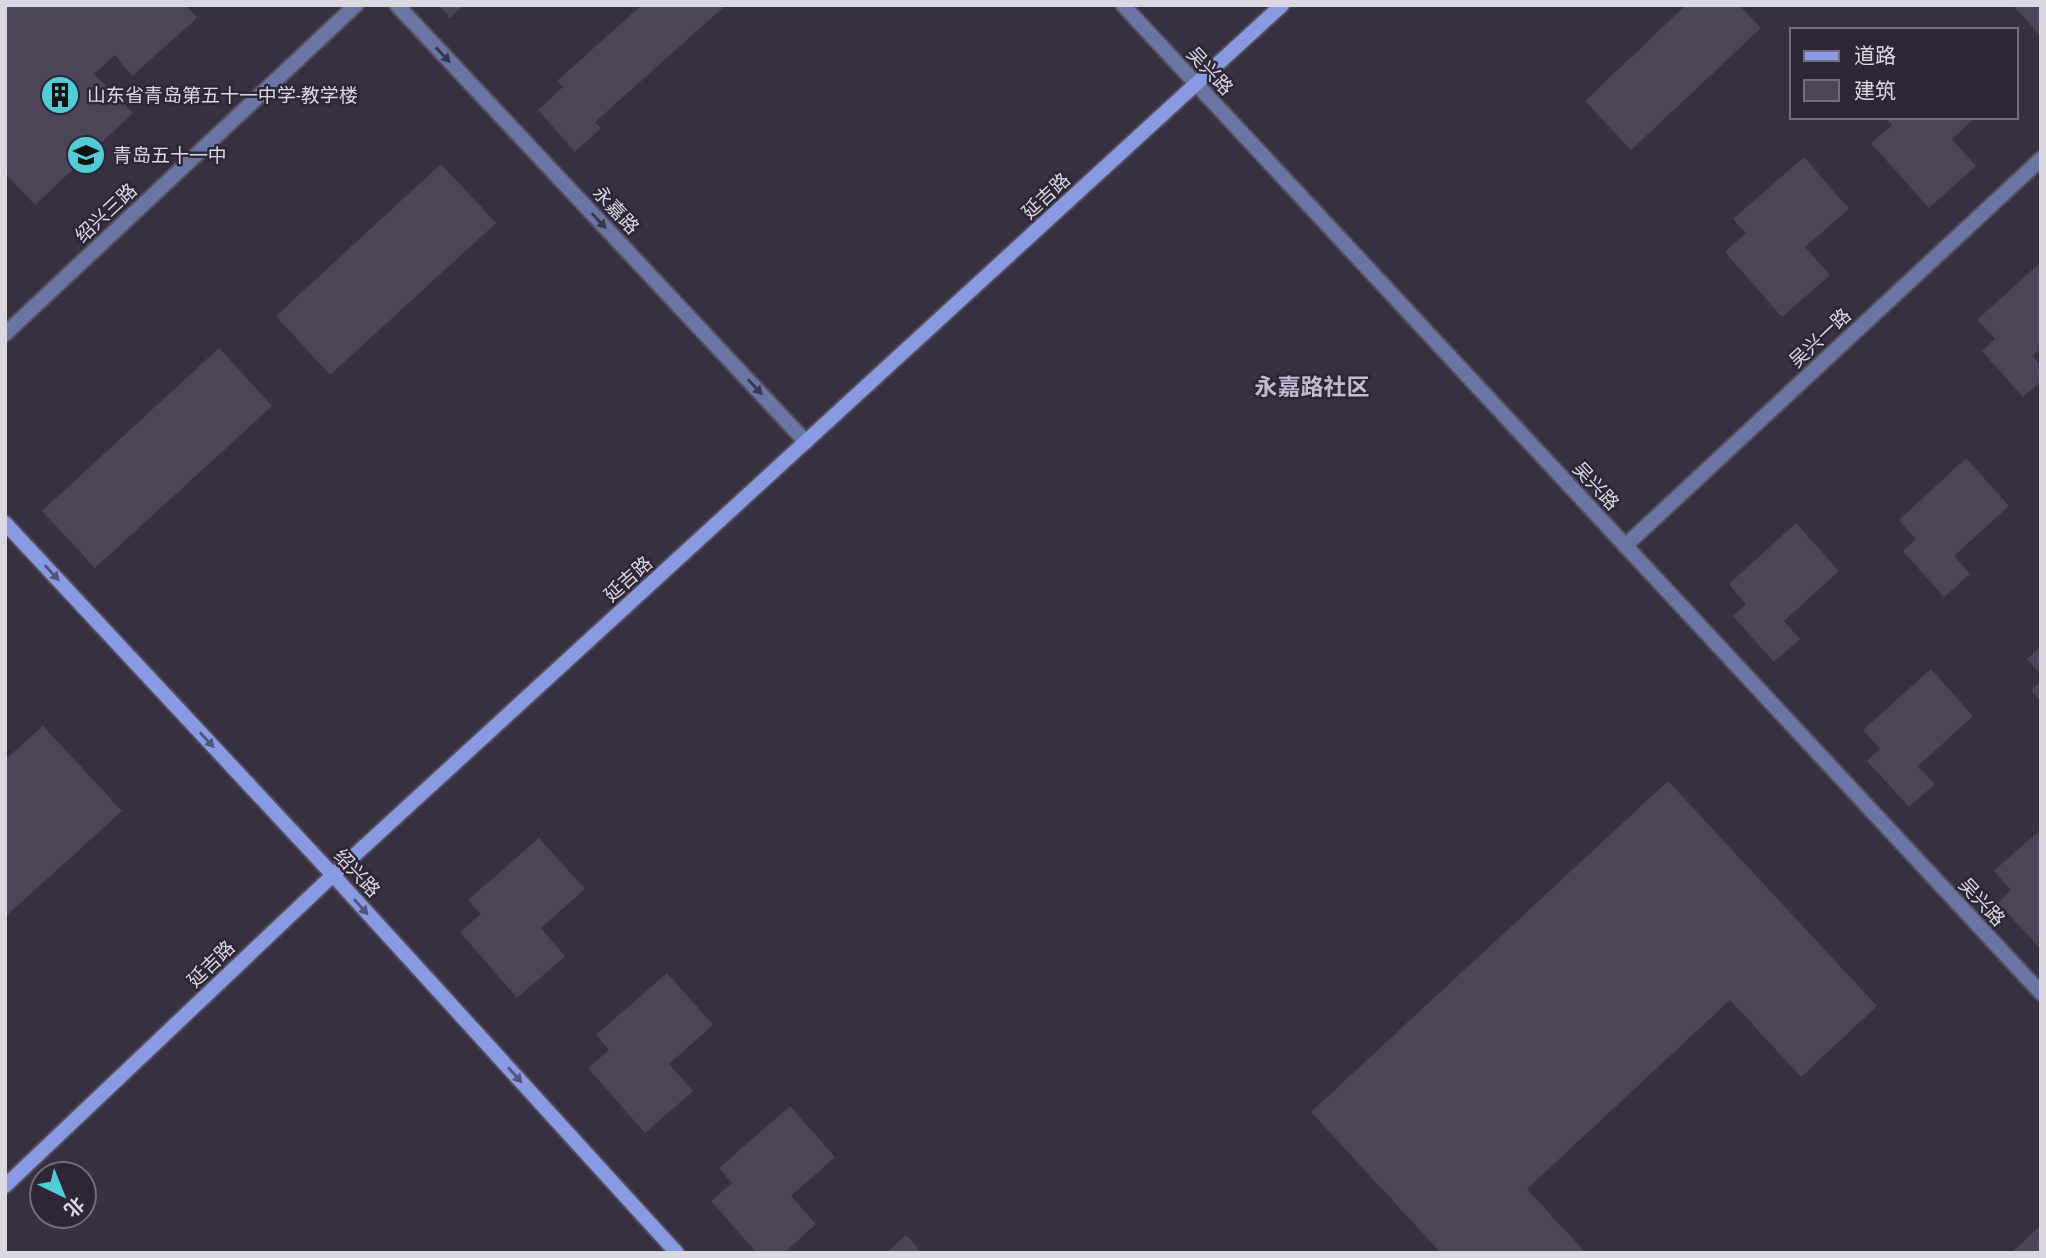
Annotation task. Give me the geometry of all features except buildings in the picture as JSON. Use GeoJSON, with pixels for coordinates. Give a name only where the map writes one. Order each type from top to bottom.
{"type":"FeatureCollection","features":[{"type":"Feature","properties":{"kind":"main road","name":"延吉路"},"geometry":{"type":"LineString","coordinates":[[5,1186],[333,875],[1282,5]]}},
{"type":"Feature","properties":{"kind":"main road","name":"绍兴路"},"geometry":{"type":"LineString","coordinates":[[5,523],[333,875],[677,1253]]}},
{"type":"Feature","properties":{"kind":"street","name":"绍兴三路"},"geometry":{"type":"LineString","coordinates":[[5,334],[356,5]]}},
{"type":"Feature","properties":{"kind":"street","name":"永嘉路"},"geometry":{"type":"LineString","coordinates":[[397,5],[806,442]]}},
{"type":"Feature","properties":{"kind":"street","name":"吴兴路"},"geometry":{"type":"LineString","coordinates":[[1123,5],[2041,993]]}},
{"type":"Feature","properties":{"kind":"street","name":"吴兴一路"},"geometry":{"type":"LineString","coordinates":[[1625,546],[2041,159]]}},
{"type":"Feature","properties":{"kind":"place","name":"山东省青岛第五十一中学-教学楼"},"geometry":{"type":"Point","coordinates":[60,95]}},
{"type":"Feature","properties":{"kind":"place","name":"青岛五十一中"},"geometry":{"type":"Point","coordinates":[86,155]}},
{"type":"Feature","properties":{"kind":"district","name":"永嘉路社区"},"geometry":{"type":"Point","coordinates":[1312,387]}}]}
